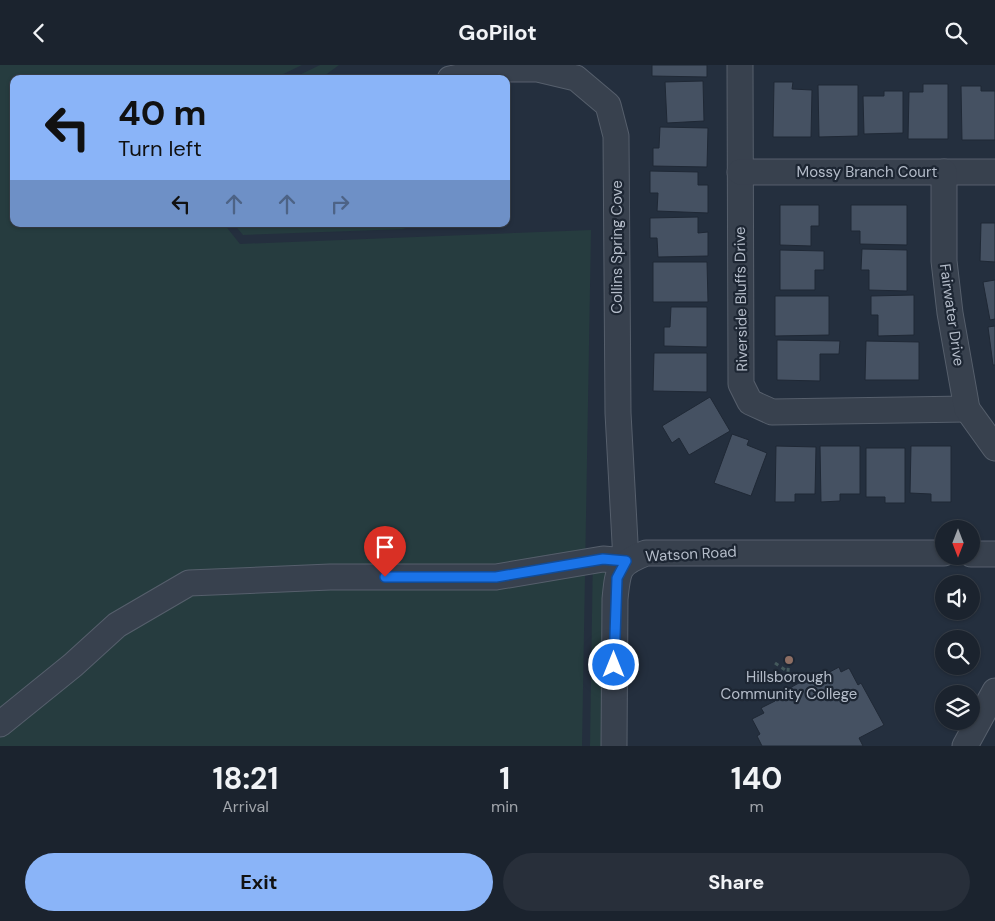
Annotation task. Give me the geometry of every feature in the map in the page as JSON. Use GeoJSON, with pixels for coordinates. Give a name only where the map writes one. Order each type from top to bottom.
{"type":"FeatureCollection","features":[{"type":"Feature","properties":{"kind":"street","name":"Riverside Bluffs Drive"},"geometry":{"type":"LineString","coordinates":[[740,65],[742,384],[750,402],[772,412],[967,409]]}},
{"type":"Feature","properties":{"kind":"street","name":"Collins Spring Cove"},"geometry":{"type":"LineString","coordinates":[[468,75],[495,69],[538,69],[576,77],[608,105],[616,136],[618,413],[626,561]]}},
{"type":"Feature","properties":{"kind":"street","name":"Mossy Branch Court"},"geometry":{"type":"LineString","coordinates":[[740,172],[995,172]]}},
{"type":"Feature","properties":{"kind":"street","name":"Fairwater Drive"},"geometry":{"type":"LineString","coordinates":[[944,173],[944,261],[950,313],[967,409],[995,448]]}},
{"type":"Feature","properties":{"kind":"street","name":"Watson Road"},"geometry":{"type":"LineString","coordinates":[[614,746],[615,599],[617,578],[626,561],[646,553],[935,553]]}},
{"type":"Feature","properties":{"kind":"street"},"geometry":{"type":"LineString","coordinates":[[980,554],[995,554]]}},
{"type":"Feature","properties":{"kind":"street"},"geometry":{"type":"LineString","coordinates":[[0,724],[73,665],[117,625],[189,583],[330,577],[496,577],[603,559],[626,561]]}},
{"type":"Feature","properties":{"kind":"street"},"geometry":{"type":"LineString","coordinates":[[965,746],[995,691]]}},
{"type":"Feature","properties":{"kind":"path"},"geometry":{"type":"LineString","coordinates":[[775,663],[788,672],[789,655]]}},
{"type":"Feature","properties":{"kind":"green space"},"geometry":{"type":"Polygon","coordinates":[[[0,65],[302,65],[281,75],[10,75],[10,227],[226,227],[240,244],[591,230],[582,746],[0,746],[0,65]]]}},
{"type":"Feature","properties":{"kind":"green space"},"geometry":{"type":"Polygon","coordinates":[[[320,65],[339,65],[325,75],[299,75],[320,65]]]}},
{"type":"Feature","properties":{"kind":"green space"},"geometry":{"type":"Polygon","coordinates":[[[236,227],[400,227],[406,229],[243,235],[236,227]]]}},
{"type":"Feature","properties":{"kind":"green space"},"geometry":{"type":"Polygon","coordinates":[[[593,550],[616,550],[606,746],[590,746],[593,550]]]}},
{"type":"Feature","properties":{"kind":"building"},"geometry":{"type":"Polygon","coordinates":[[[652,65],[707,65],[707,77],[652,76],[652,65]]]}},
{"type":"Feature","properties":{"kind":"building"},"geometry":{"type":"Polygon","coordinates":[[[703,81],[704,121],[667,123],[665,82],[703,81]]]}},
{"type":"Feature","properties":{"kind":"building"},"geometry":{"type":"Polygon","coordinates":[[[774,82],[793,82],[792,89],[812,90],[811,137],[773,137],[774,82]]]}},
{"type":"Feature","properties":{"kind":"building"},"geometry":{"type":"Polygon","coordinates":[[[923,84],[948,84],[948,139],[908,139],[909,92],[923,92],[923,84]]]}},
{"type":"Feature","properties":{"kind":"building"},"geometry":{"type":"Polygon","coordinates":[[[818,85],[858,85],[858,136],[819,137],[818,85]]]}},
{"type":"Feature","properties":{"kind":"building"},"geometry":{"type":"Polygon","coordinates":[[[961,86],[981,86],[981,91],[995,91],[995,140],[962,140],[961,86]]]}},
{"type":"Feature","properties":{"kind":"building"},"geometry":{"type":"Polygon","coordinates":[[[884,91],[903,91],[903,133],[864,134],[863,96],[884,96],[884,91]]]}},
{"type":"Feature","properties":{"kind":"building"},"geometry":{"type":"Polygon","coordinates":[[[660,127],[708,128],[707,167],[653,166],[653,148],[659,148],[660,127]]]}},
{"type":"Feature","properties":{"kind":"building"},"geometry":{"type":"Polygon","coordinates":[[[650,171],[698,172],[698,185],[708,185],[708,213],[657,211],[658,193],[650,193],[650,171]]]}},
{"type":"Feature","properties":{"kind":"building"},"geometry":{"type":"Polygon","coordinates":[[[780,205],[819,205],[819,226],[811,226],[811,246],[780,245],[780,205]]]}},
{"type":"Feature","properties":{"kind":"building"},"geometry":{"type":"Polygon","coordinates":[[[851,205],[907,205],[907,245],[860,244],[860,231],[851,231],[851,205]]]}},
{"type":"Feature","properties":{"kind":"building"},"geometry":{"type":"Polygon","coordinates":[[[698,217],[698,233],[708,232],[708,256],[658,257],[657,238],[650,238],[650,218],[698,217]]]}},
{"type":"Feature","properties":{"kind":"building"},"geometry":{"type":"Polygon","coordinates":[[[981,223],[995,223],[995,262],[980,261],[981,223]]]}},
{"type":"Feature","properties":{"kind":"building"},"geometry":{"type":"Polygon","coordinates":[[[862,249],[907,250],[907,291],[869,290],[869,270],[861,270],[862,249]]]}},
{"type":"Feature","properties":{"kind":"building"},"geometry":{"type":"Polygon","coordinates":[[[780,250],[824,251],[824,270],[815,270],[815,290],[780,290],[780,250]]]}},
{"type":"Feature","properties":{"kind":"building"},"geometry":{"type":"Polygon","coordinates":[[[653,262],[707,262],[708,302],[653,302],[653,262]]]}},
{"type":"Feature","properties":{"kind":"building"},"geometry":{"type":"Polygon","coordinates":[[[995,280],[995,319],[990,320],[983,282],[995,280]]]}},
{"type":"Feature","properties":{"kind":"building"},"geometry":{"type":"Polygon","coordinates":[[[914,295],[914,335],[878,336],[878,315],[871,315],[871,296],[914,295]]]}},
{"type":"Feature","properties":{"kind":"building"},"geometry":{"type":"Polygon","coordinates":[[[775,296],[829,296],[829,335],[775,336],[775,296]]]}},
{"type":"Feature","properties":{"kind":"building"},"geometry":{"type":"Polygon","coordinates":[[[671,307],[707,307],[707,347],[664,346],[664,327],[670,327],[671,307]]]}},
{"type":"Feature","properties":{"kind":"building"},"geometry":{"type":"Polygon","coordinates":[[[995,326],[995,365],[993,365],[988,327],[995,326]]]}},
{"type":"Feature","properties":{"kind":"building"},"geometry":{"type":"Polygon","coordinates":[[[777,340],[840,341],[839,354],[820,354],[820,381],[777,380],[777,340]]]}},
{"type":"Feature","properties":{"kind":"building"},"geometry":{"type":"Polygon","coordinates":[[[866,341],[919,342],[919,380],[865,380],[866,341]]]}},
{"type":"Feature","properties":{"kind":"building"},"geometry":{"type":"Polygon","coordinates":[[[654,353],[707,353],[707,392],[653,391],[654,353]]]}},
{"type":"Feature","properties":{"kind":"building"},"geometry":{"type":"Polygon","coordinates":[[[710,397],[730,431],[689,455],[679,438],[672,443],[662,426],[710,397]]]}},
{"type":"Feature","properties":{"kind":"building"},"geometry":{"type":"Polygon","coordinates":[[[732,434],[749,440],[747,445],[767,453],[751,496],[714,483],[732,434]]]}},
{"type":"Feature","properties":{"kind":"building"},"geometry":{"type":"Polygon","coordinates":[[[776,446],[816,447],[815,494],[795,494],[795,502],[775,502],[776,446]]]}},
{"type":"Feature","properties":{"kind":"building"},"geometry":{"type":"Polygon","coordinates":[[[820,446],[860,446],[860,494],[840,494],[840,501],[821,502],[820,446]]]}},
{"type":"Feature","properties":{"kind":"building"},"geometry":{"type":"Polygon","coordinates":[[[911,446],[951,446],[951,502],[931,502],[931,494],[910,493],[911,446]]]}},
{"type":"Feature","properties":{"kind":"building"},"geometry":{"type":"Polygon","coordinates":[[[866,448],[905,448],[905,503],[885,503],[885,497],[866,497],[866,448]]]}},
{"type":"Feature","properties":{"kind":"building"},"geometry":{"type":"Polygon","coordinates":[[[839,667],[841,672],[849,668],[858,685],[861,683],[884,725],[859,738],[863,746],[762,746],[757,736],[760,734],[752,719],[764,713],[761,708],[775,701],[773,697],[823,670],[826,674],[839,667]]]}},
{"type":"Feature","properties":{"kind":"place","name":"Hillsborough Community College"},"geometry":{"type":"Point","coordinates":[789,660]}},
{"type":"Feature","properties":{"kind":"route"},"geometry":{"type":"LineString","coordinates":[[385,577],[496,577],[603,559],[626,561],[617,578],[614,665]]}}]}
